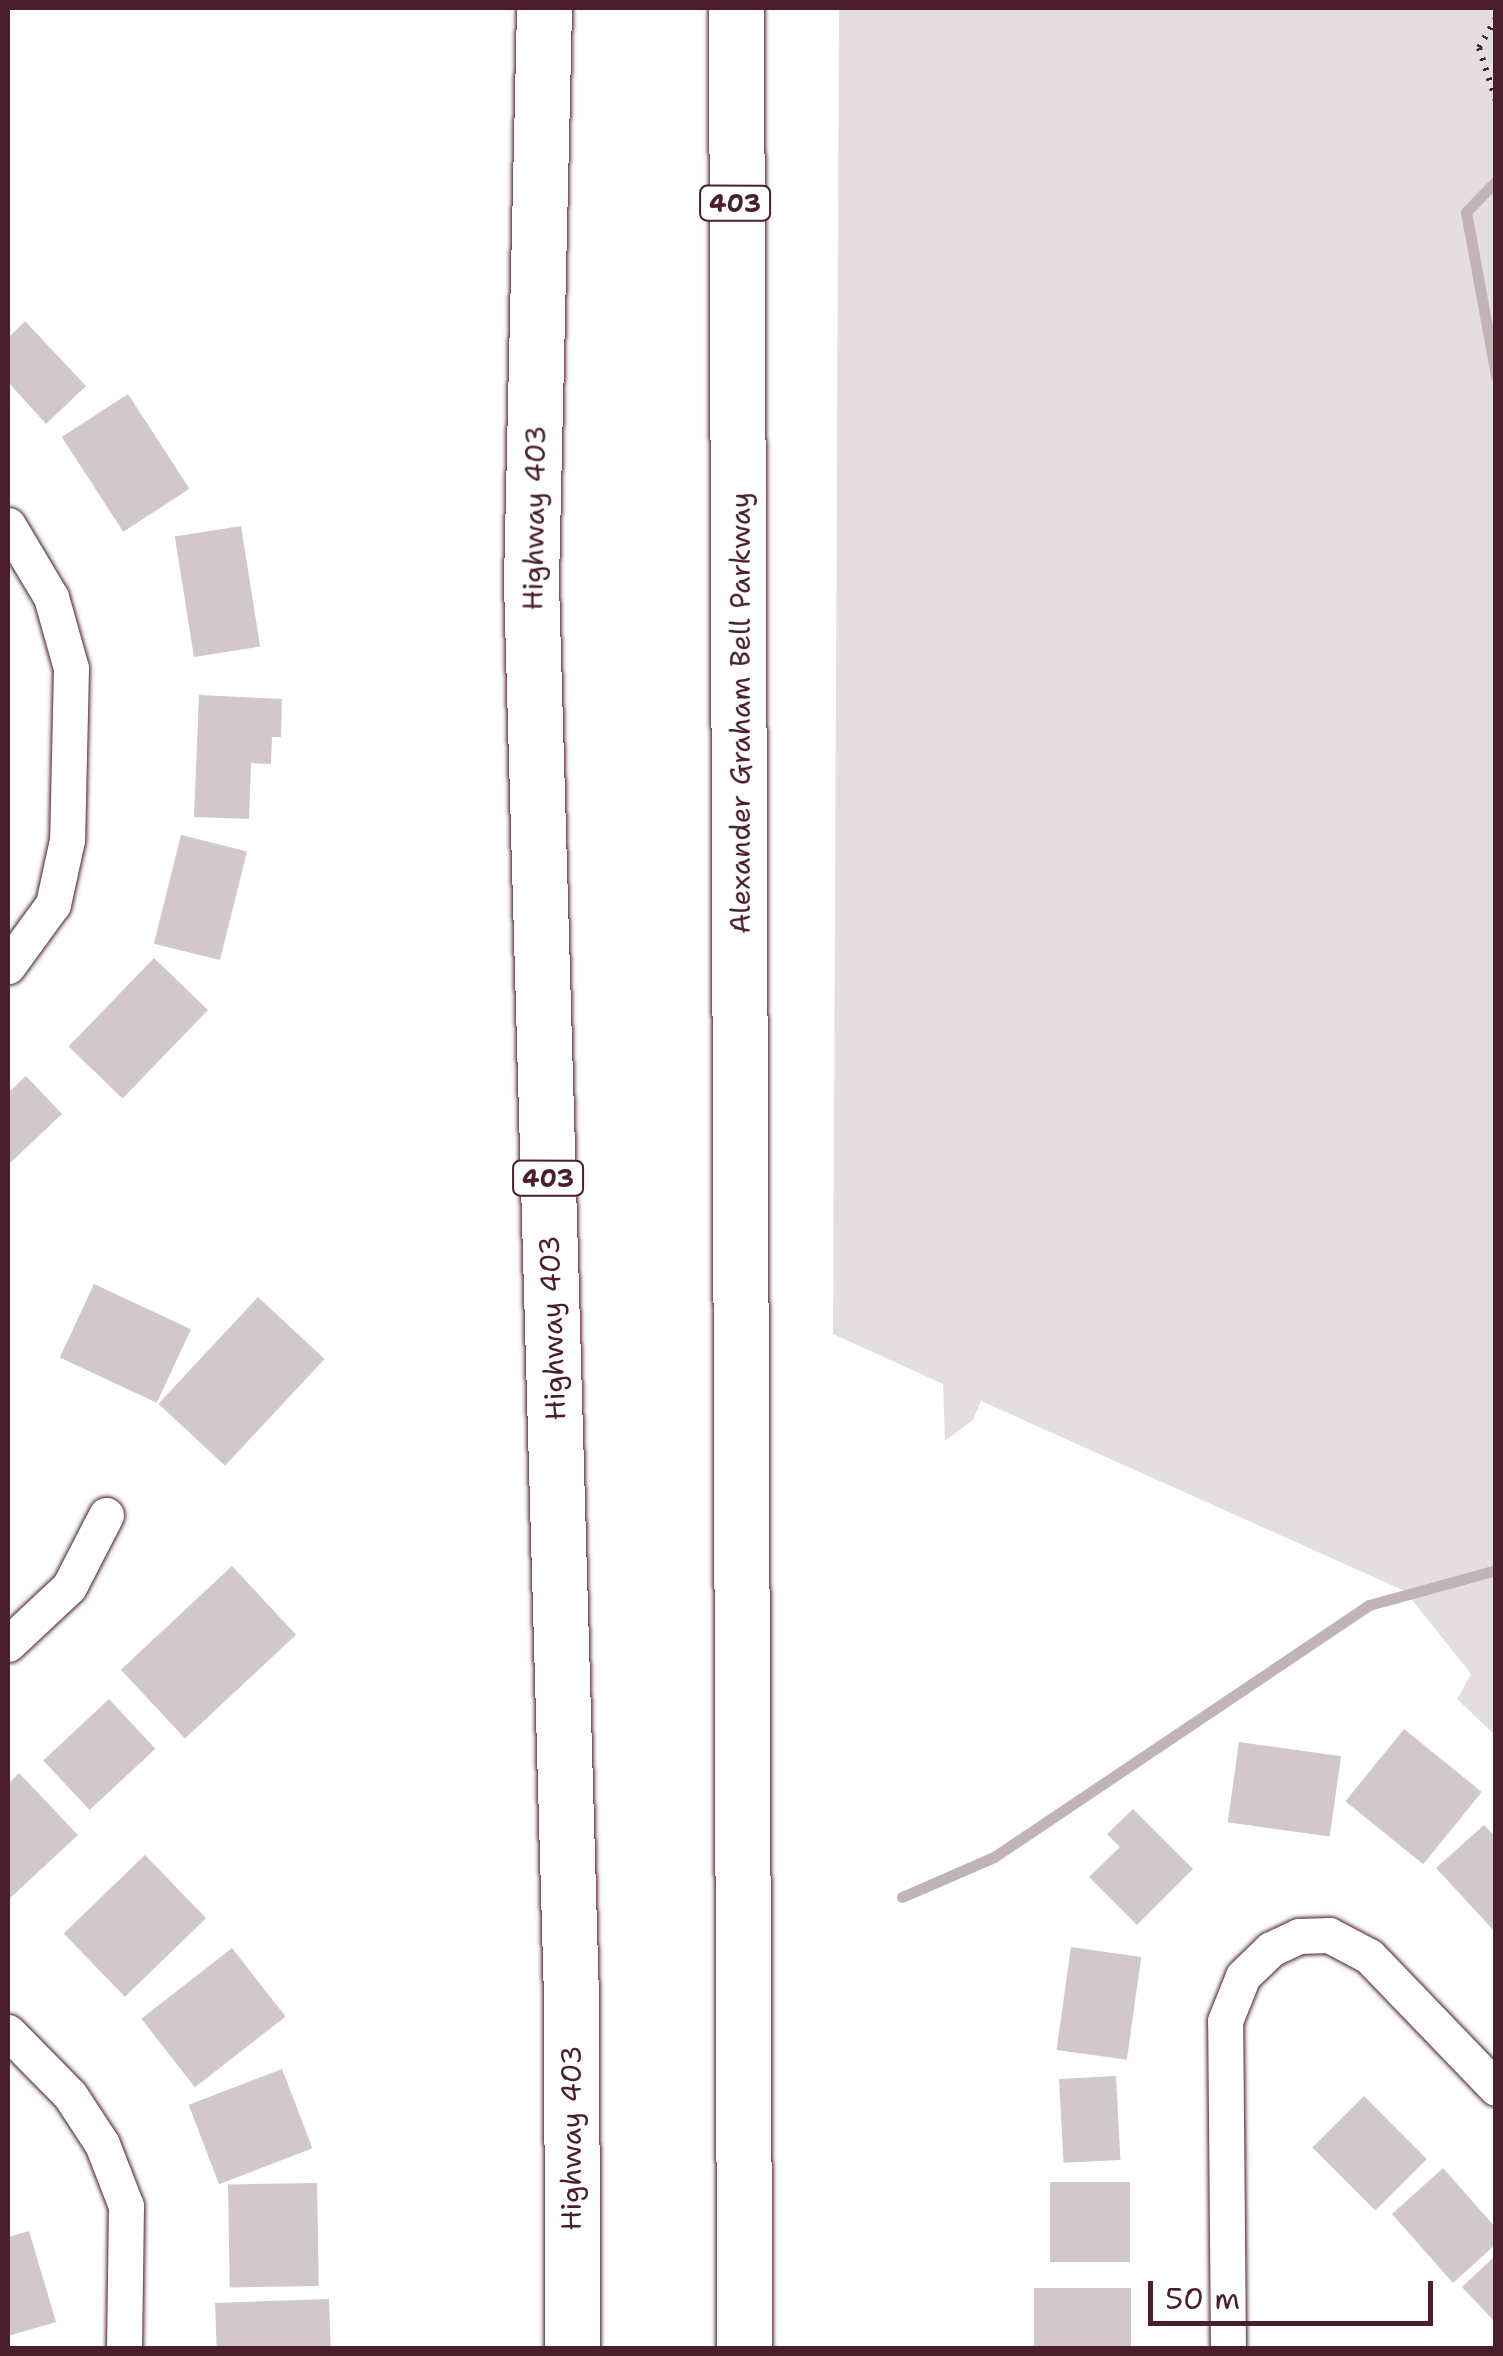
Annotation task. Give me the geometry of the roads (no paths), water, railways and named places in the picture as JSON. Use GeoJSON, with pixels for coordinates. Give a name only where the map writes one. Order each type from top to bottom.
{"type":"FeatureCollection","features":[{"type":"Feature","properties":{"kind":"highway","name":"Highway 403"},"geometry":{"type":"LineString","coordinates":[[544,8],[531,583],[571,1996],[572,2348]]}},
{"type":"Feature","properties":{"kind":"highway","name":"403"},"geometry":{"type":"LineString","coordinates":[[736,8],[737,400]]}},
{"type":"Feature","properties":{"kind":"highway"},"geometry":{"type":"LineString","coordinates":[[737,400],[766,8]]}},
{"type":"Feature","properties":{"kind":"highway","name":"Alexander Graham Bell Parkway"},"geometry":{"type":"LineString","coordinates":[[737,400],[744,2348]]}},
{"type":"Feature","properties":{"kind":"street"},"geometry":{"type":"LineString","coordinates":[[8,526],[51,596],[71,668],[67,840],[53,904],[8,966]]}},
{"type":"Feature","properties":{"kind":"street"},"geometry":{"type":"LineString","coordinates":[[8,1644],[69,1587],[106,1515]]}},
{"type":"Feature","properties":{"kind":"street"},"geometry":{"type":"LineString","coordinates":[[1228,2348],[1226,2021],[1243,1976],[1271,1949],[1299,1936],[1329,1934],[1369,1956],[1496,2088]]}},
{"type":"Feature","properties":{"kind":"street"},"geometry":{"type":"LineString","coordinates":[[8,2032],[70,2095],[102,2144],[126,2206],[124,2348]]}},
{"type":"Feature","properties":{"kind":"waterway"},"geometry":{"type":"LineString","coordinates":[[1496,181],[1466,212],[1496,376]]}},
{"type":"Feature","properties":{"kind":"waterway"},"geometry":{"type":"LineString","coordinates":[[902,1897],[994,1857],[1369,1605],[1496,1570]]}}]}
